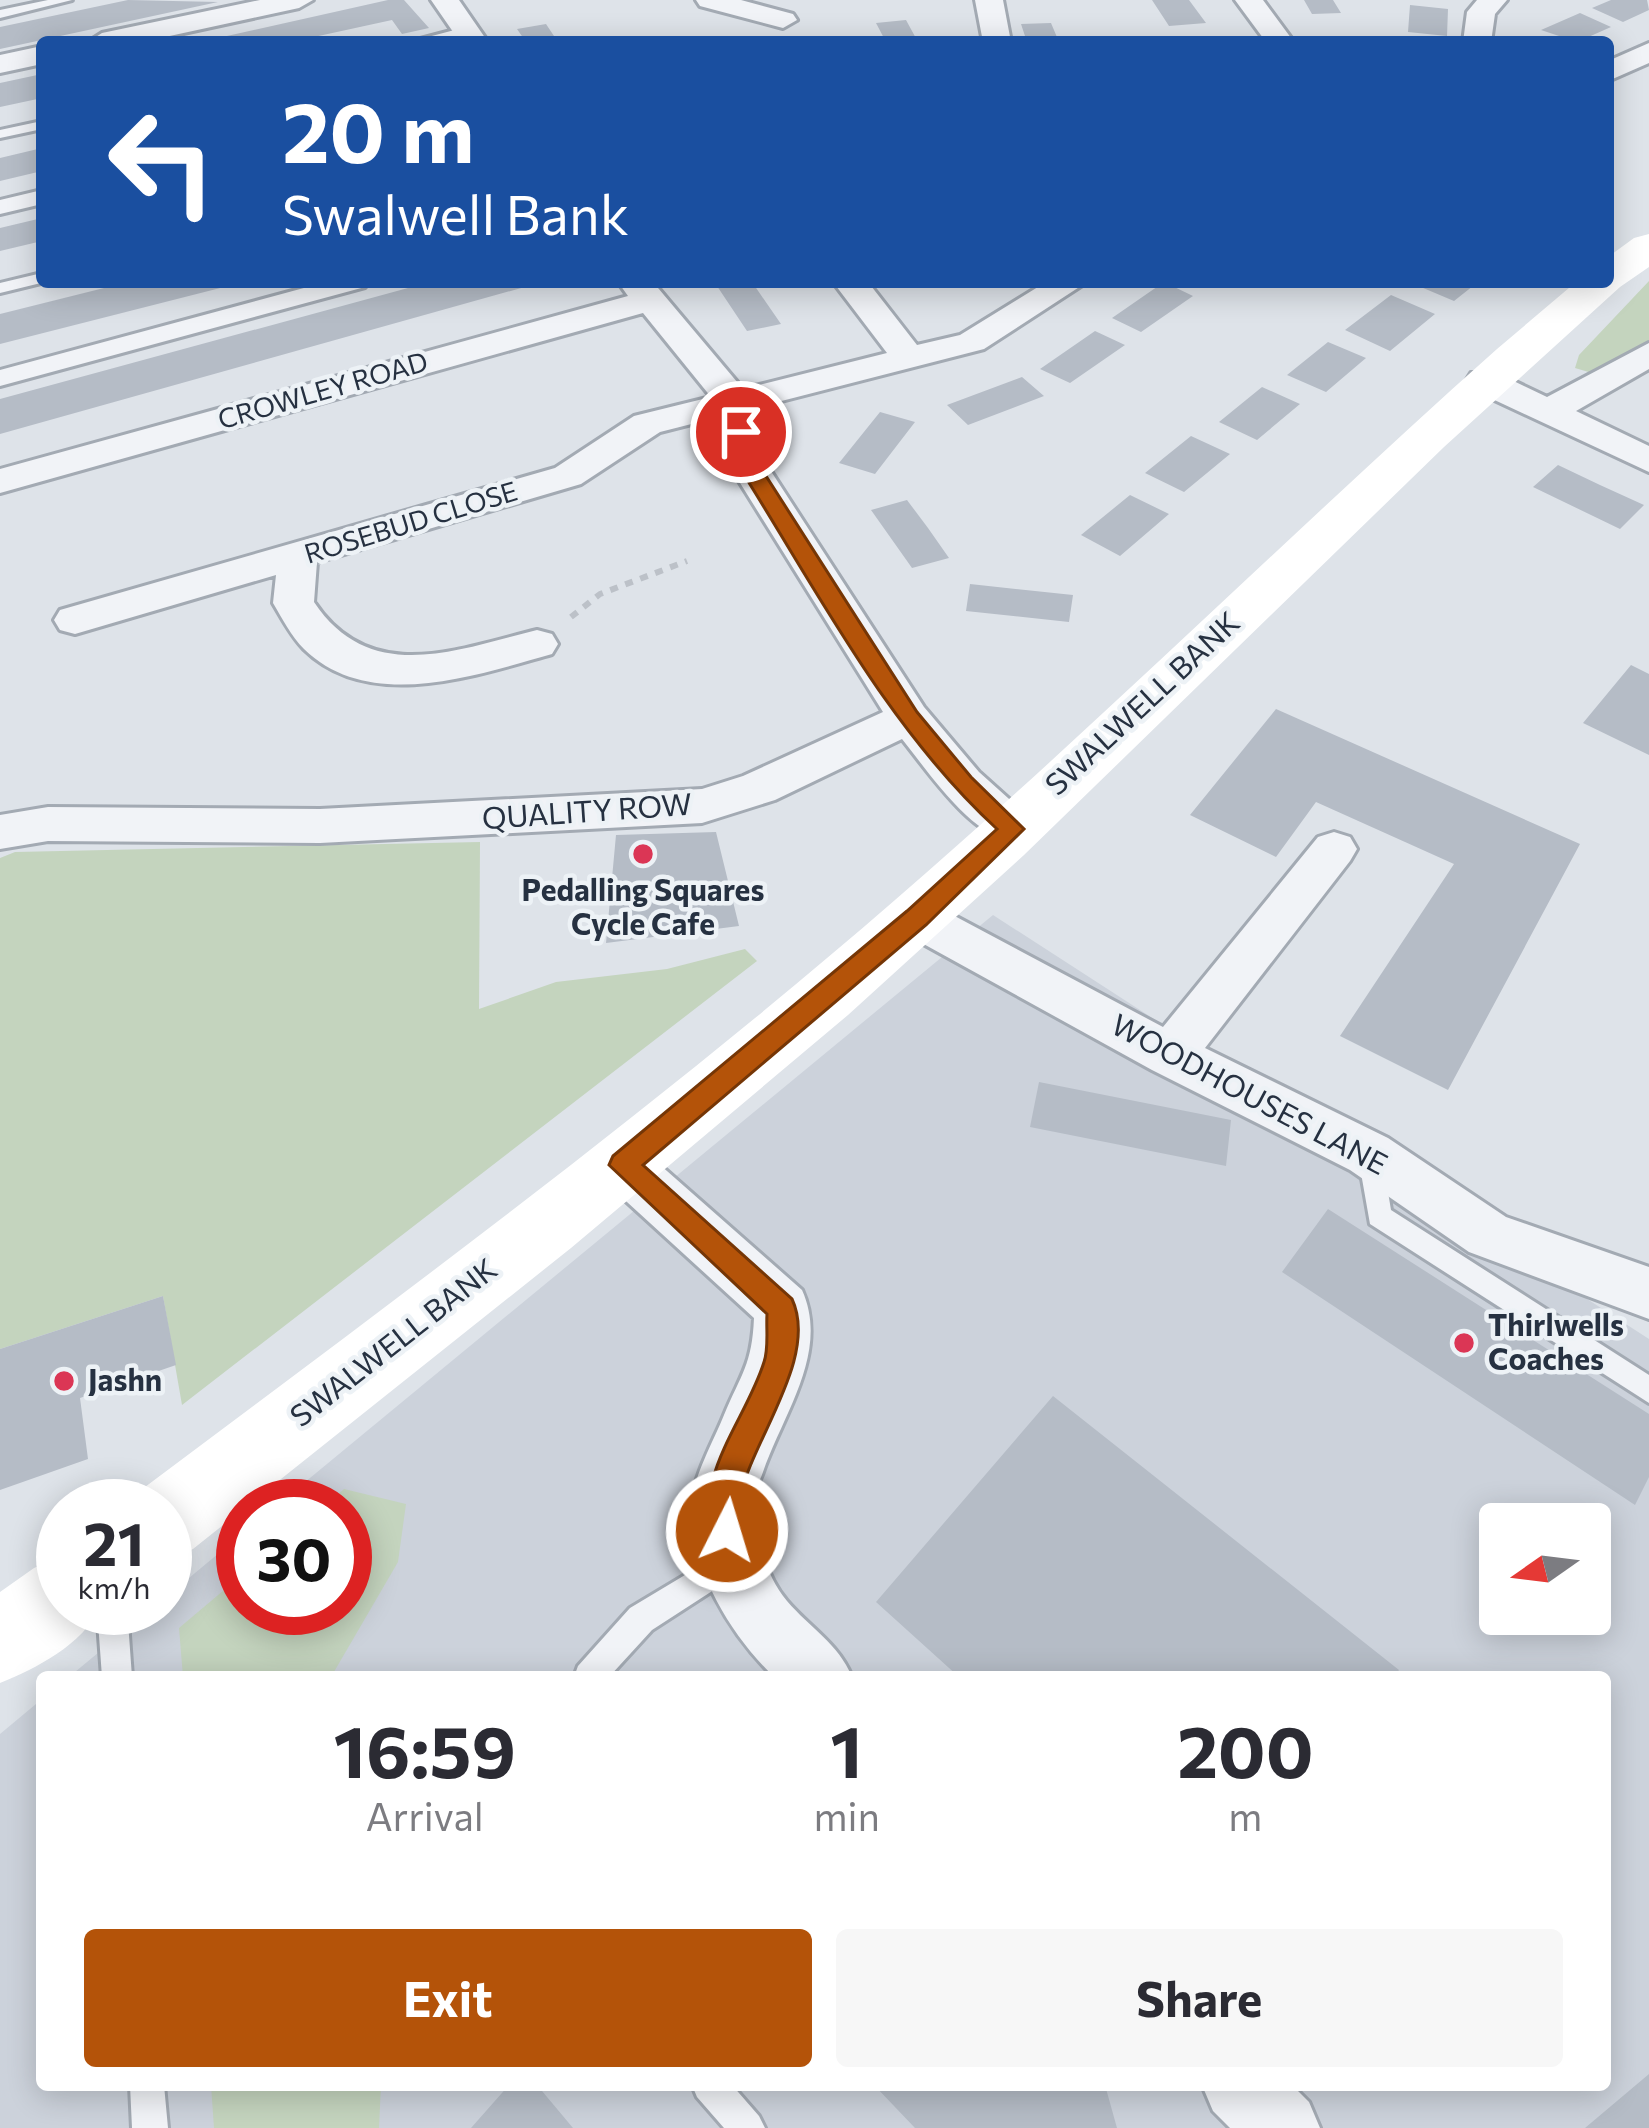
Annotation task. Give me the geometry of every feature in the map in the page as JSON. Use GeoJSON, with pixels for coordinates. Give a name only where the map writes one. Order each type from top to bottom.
{"type":"FeatureCollection","features":[{"type":"Feature","properties":{"kind":"main road","name":"SWALWELL BANK"},"geometry":{"type":"LineString","coordinates":[[1614,272],[1649,247]]}},
{"type":"Feature","properties":{"kind":"main road","name":"SWALWELL BANK"},"geometry":{"type":"LineString","coordinates":[[192,1500],[623,1165],[916,918],[1484,381],[1594,288]]}},
{"type":"Feature","properties":{"kind":"main road"},"geometry":{"type":"LineString","coordinates":[[0,1642],[36,1616]]}},
{"type":"Feature","properties":{"kind":"street"},"geometry":{"type":"LineString","coordinates":[[130,36],[299,0]]}},
{"type":"Feature","properties":{"kind":"street"},"geometry":{"type":"LineString","coordinates":[[445,0],[470,36]]}},
{"type":"Feature","properties":{"kind":"street"},"geometry":{"type":"LineString","coordinates":[[710,0],[783,20]]}},
{"type":"Feature","properties":{"kind":"street"},"geometry":{"type":"LineString","coordinates":[[989,0],[996,36]]}},
{"type":"Feature","properties":{"kind":"street"},"geometry":{"type":"LineString","coordinates":[[1249,0],[1276,36]]}},
{"type":"Feature","properties":{"kind":"street"},"geometry":{"type":"LineString","coordinates":[[1478,36],[1481,12],[1493,0]]}},
{"type":"Feature","properties":{"kind":"street"},"geometry":{"type":"LineString","coordinates":[[1614,69],[1649,52]]}},
{"type":"Feature","properties":{"kind":"street"},"geometry":{"type":"LineString","coordinates":[[0,64],[36,56]]}},
{"type":"Feature","properties":{"kind":"street"},"geometry":{"type":"LineString","coordinates":[[0,207],[36,198]]}},
{"type":"Feature","properties":{"kind":"street"},"geometry":{"type":"LineString","coordinates":[[0,378],[334,288]]}},
{"type":"Feature","properties":{"kind":"street"},"geometry":{"type":"LineString","coordinates":[[855,288],[909,358]]}},
{"type":"Feature","properties":{"kind":"street","name":"ROSEBUD CLOSE"},"geometry":{"type":"LineString","coordinates":[[75,620],[568,476],[646,424],[972,342],[1050,288]]}},
{"type":"Feature","properties":{"kind":"street"},"geometry":{"type":"LineString","coordinates":[[641,292],[735,403],[746,462],[909,718],[963,784],[1012,829]]}},
{"type":"Feature","properties":{"kind":"street","name":"CROWLEY ROAD"},"geometry":{"type":"LineString","coordinates":[[0,481],[641,292]]}},
{"type":"Feature","properties":{"kind":"street"},"geometry":{"type":"LineString","coordinates":[[1547,412],[1649,355]]}},
{"type":"Feature","properties":{"kind":"street"},"geometry":{"type":"LineString","coordinates":[[1484,381],[1649,460]]}},
{"type":"Feature","properties":{"kind":"street"},"geometry":{"type":"LineString","coordinates":[[298,557],[293,603],[322,643],[376,670],[448,665],[537,644]]}},
{"type":"Feature","properties":{"kind":"street","name":"QUALITY ROW"},"geometry":{"type":"LineString","coordinates":[[0,832],[48,824],[320,826],[702,806],[759,788],[909,718]]}},
{"type":"Feature","properties":{"kind":"street"},"geometry":{"type":"LineString","coordinates":[[1170,1055],[1334,849]]}},
{"type":"Feature","properties":{"kind":"street","name":"WOODHOUSES LANE"},"geometry":{"type":"LineString","coordinates":[[916,918],[1170,1055],[1369,1154],[1488,1235],[1649,1293]]}},
{"type":"Feature","properties":{"kind":"street"},"geometry":{"type":"LineString","coordinates":[[623,1165],[782,1308],[781,1362],[752,1419],[722,1501],[732,1562],[762,1621],[814,1671]]}},
{"type":"Feature","properties":{"kind":"street"},"geometry":{"type":"LineString","coordinates":[[1245,2091],[1283,2128]]}},
{"type":"Feature","properties":{"kind":"lane"},"geometry":{"type":"LineString","coordinates":[[0,14],[66,0]]}},
{"type":"Feature","properties":{"kind":"lane"},"geometry":{"type":"LineString","coordinates":[[0,134],[36,126]]}},
{"type":"Feature","properties":{"kind":"lane"},"geometry":{"type":"LineString","coordinates":[[0,288],[36,279]]}},
{"type":"Feature","properties":{"kind":"lane"},"geometry":{"type":"LineString","coordinates":[[1369,1154],[1379,1216],[1649,1390]]}},
{"type":"Feature","properties":{"kind":"lane"},"geometry":{"type":"LineString","coordinates":[[594,1671],[641,1619],[732,1562]]}},
{"type":"Feature","properties":{"kind":"lane"},"geometry":{"type":"LineString","coordinates":[[114,1635],[117,1671]]}},
{"type":"Feature","properties":{"kind":"lane"},"geometry":{"type":"LineString","coordinates":[[147,2091],[150,2128]]}},
{"type":"Feature","properties":{"kind":"lane"},"geometry":{"type":"LineString","coordinates":[[714,2091],[747,2128]]}},
{"type":"Feature","properties":{"kind":"path"},"geometry":{"type":"LineString","coordinates":[[537,644],[600,594],[687,561]]}},
{"type":"Feature","properties":{"kind":"shaded area"},"geometry":{"type":"Polygon","coordinates":[[[993,915],[1649,1339],[1649,2128],[0,2128],[0,1734],[36,1704],[36,2091],[1611,2091],[1611,1671],[76,1671],[120,1635],[192,1635],[192,1576],[216,1556],[216,1635],[372,1635],[372,1479],[309,1479],[993,915]]]}},
{"type":"Feature","properties":{"kind":"green space"},"geometry":{"type":"Polygon","coordinates":[[[1649,281],[1649,342],[1592,373],[1575,368],[1579,355],[1649,281]]]}},
{"type":"Feature","properties":{"kind":"green space"},"geometry":{"type":"Polygon","coordinates":[[[480,842],[479,1009],[556,982],[667,969],[745,949],[757,961],[182,1405],[163,1296],[0,1349],[0,858],[15,852],[480,842]]]}},
{"type":"Feature","properties":{"kind":"green space"},"geometry":{"type":"Polygon","coordinates":[[[372,1496],[406,1504],[398,1562],[372,1607],[372,1496]]]}},
{"type":"Feature","properties":{"kind":"green space"},"geometry":{"type":"Polygon","coordinates":[[[216,1597],[216,1635],[355,1635],[334,1671],[183,1671],[180,1635],[192,1635],[192,1617],[216,1597]]]}},
{"type":"Feature","properties":{"kind":"green space"},"geometry":{"type":"Polygon","coordinates":[[[211,2091],[381,2091],[379,2128],[214,2128],[211,2091]]]}},
{"type":"Feature","properties":{"kind":"building"},"geometry":{"type":"Polygon","coordinates":[[[128,0],[218,2],[60,36],[36,36],[36,41],[0,49],[0,27],[128,0]]]}},
{"type":"Feature","properties":{"kind":"building"},"geometry":{"type":"Polygon","coordinates":[[[388,0],[404,0],[429,28],[402,34],[392,20],[319,36],[227,36],[388,0]]]}},
{"type":"Feature","properties":{"kind":"building"},"geometry":{"type":"Polygon","coordinates":[[[1152,0],[1189,0],[1206,23],[1169,26],[1152,0]]]}},
{"type":"Feature","properties":{"kind":"building"},"geometry":{"type":"Polygon","coordinates":[[[1304,0],[1333,0],[1341,13],[1312,14],[1304,0]]]}},
{"type":"Feature","properties":{"kind":"building"},"geometry":{"type":"Polygon","coordinates":[[[1611,0],[1647,0],[1649,10],[1623,22],[1592,8],[1611,0]]]}},
{"type":"Feature","properties":{"kind":"building"},"geometry":{"type":"Polygon","coordinates":[[[1410,5],[1448,9],[1447,36],[1408,32],[1410,5]]]}},
{"type":"Feature","properties":{"kind":"building"},"geometry":{"type":"Polygon","coordinates":[[[1580,13],[1611,27],[1591,36],[1559,36],[1541,30],[1580,13]]]}},
{"type":"Feature","properties":{"kind":"building"},"geometry":{"type":"Polygon","coordinates":[[[906,20],[915,36],[883,36],[876,23],[906,20]]]}},
{"type":"Feature","properties":{"kind":"building"},"geometry":{"type":"Polygon","coordinates":[[[1051,23],[1056,36],[1025,36],[1021,24],[1051,23]]]}},
{"type":"Feature","properties":{"kind":"building"},"geometry":{"type":"Polygon","coordinates":[[[546,24],[554,36],[522,36],[517,29],[546,24]]]}},
{"type":"Feature","properties":{"kind":"building"},"geometry":{"type":"Polygon","coordinates":[[[36,75],[36,99],[0,107],[0,83],[36,75]]]}},
{"type":"Feature","properties":{"kind":"building"},"geometry":{"type":"Polygon","coordinates":[[[36,149],[36,172],[0,181],[0,158],[36,149]]]}},
{"type":"Feature","properties":{"kind":"building"},"geometry":{"type":"Polygon","coordinates":[[[36,219],[36,242],[0,251],[0,228],[36,219]]]}},
{"type":"Feature","properties":{"kind":"building"},"geometry":{"type":"Polygon","coordinates":[[[104,288],[220,288],[0,344],[0,314],[104,288]]]}},
{"type":"Feature","properties":{"kind":"building"},"geometry":{"type":"Polygon","coordinates":[[[408,288],[521,288],[0,434],[0,399],[408,288]]]}},
{"type":"Feature","properties":{"kind":"building"},"geometry":{"type":"Polygon","coordinates":[[[718,288],[756,288],[781,324],[747,331],[718,288]]]}},
{"type":"Feature","properties":{"kind":"building"},"geometry":{"type":"Polygon","coordinates":[[[1155,288],[1176,288],[1193,296],[1141,332],[1112,318],[1155,288]]]}},
{"type":"Feature","properties":{"kind":"building"},"geometry":{"type":"Polygon","coordinates":[[[1423,288],[1470,288],[1454,301],[1423,288]]]}},
{"type":"Feature","properties":{"kind":"building"},"geometry":{"type":"Polygon","coordinates":[[[1391,295],[1435,314],[1390,351],[1345,330],[1391,295]]]}},
{"type":"Feature","properties":{"kind":"building"},"geometry":{"type":"Polygon","coordinates":[[[1095,331],[1125,345],[1070,383],[1040,369],[1095,331]]]}},
{"type":"Feature","properties":{"kind":"building"},"geometry":{"type":"Polygon","coordinates":[[[1328,342],[1366,358],[1326,392],[1287,375],[1328,342]]]}},
{"type":"Feature","properties":{"kind":"building"},"geometry":{"type":"Polygon","coordinates":[[[1022,377],[1044,396],[968,425],[947,405],[1022,377]]]}},
{"type":"Feature","properties":{"kind":"building"},"geometry":{"type":"Polygon","coordinates":[[[1262,387],[1300,404],[1257,440],[1219,422],[1262,387]]]}},
{"type":"Feature","properties":{"kind":"building"},"geometry":{"type":"Polygon","coordinates":[[[880,412],[915,422],[875,474],[839,463],[880,412]]]}},
{"type":"Feature","properties":{"kind":"building"},"geometry":{"type":"Polygon","coordinates":[[[1191,436],[1230,454],[1184,492],[1145,473],[1191,436]]]}},
{"type":"Feature","properties":{"kind":"building"},"geometry":{"type":"Polygon","coordinates":[[[1558,465],[1644,505],[1620,529],[1533,487],[1558,465]]]}},
{"type":"Feature","properties":{"kind":"building"},"geometry":{"type":"Polygon","coordinates":[[[1130,495],[1169,514],[1120,556],[1081,535],[1130,495]]]}},
{"type":"Feature","properties":{"kind":"building"},"geometry":{"type":"Polygon","coordinates":[[[907,500],[949,558],[912,568],[871,510],[907,500]]]}},
{"type":"Feature","properties":{"kind":"building"},"geometry":{"type":"Polygon","coordinates":[[[970,584],[1073,595],[1069,622],[966,611],[970,584]]]}},
{"type":"Feature","properties":{"kind":"building"},"geometry":{"type":"Polygon","coordinates":[[[1631,665],[1649,674],[1649,755],[1583,723],[1631,665]]]}},
{"type":"Feature","properties":{"kind":"building"},"geometry":{"type":"Polygon","coordinates":[[[1276,709],[1580,844],[1448,1090],[1340,1036],[1454,864],[1316,802],[1276,857],[1190,815],[1276,709]]]}},
{"type":"Feature","properties":{"kind":"building"},"geometry":{"type":"Polygon","coordinates":[[[716,832],[739,926],[606,943],[616,835],[716,832]]]}},
{"type":"Feature","properties":{"kind":"building"},"geometry":{"type":"Polygon","coordinates":[[[1039,1082],[1231,1120],[1226,1166],[1030,1127],[1039,1082]]]}},
{"type":"Feature","properties":{"kind":"building","name":"Thirlwells Coaches"},"geometry":{"type":"Polygon","coordinates":[[[1328,1209],[1649,1414],[1649,1477],[1635,1505],[1282,1272],[1328,1209]]]}},
{"type":"Feature","properties":{"kind":"building","name":"Jashn"},"geometry":{"type":"Polygon","coordinates":[[[163,1296],[176,1365],[80,1398],[88,1459],[0,1490],[0,1349],[163,1296]]]}},
{"type":"Feature","properties":{"kind":"building"},"geometry":{"type":"Polygon","coordinates":[[[1053,1396],[1399,1670],[952,1671],[876,1602],[1053,1396]]]}},
{"type":"Feature","properties":{"kind":"building"},"geometry":{"type":"Polygon","coordinates":[[[1649,2074],[1649,2128],[1585,2128],[1649,2074]]]}},
{"type":"Feature","properties":{"kind":"building"},"geometry":{"type":"Polygon","coordinates":[[[504,2091],[542,2091],[573,2128],[471,2128],[504,2091]]]}},
{"type":"Feature","properties":{"kind":"building"},"geometry":{"type":"Polygon","coordinates":[[[880,2091],[1107,2091],[1117,2128],[915,2128],[880,2091]]]}},
{"type":"Feature","properties":{"kind":"place","name":"Pedalling Squares Cycle Cafe"},"geometry":{"type":"Point","coordinates":[643,854]}},
{"type":"Feature","properties":{"kind":"place","name":"Thirlwells Coaches"},"geometry":{"type":"Point","coordinates":[1464,1343]}},
{"type":"Feature","properties":{"kind":"place","name":"Jashn"},"geometry":{"type":"Point","coordinates":[64,1381]}},
{"type":"Feature","properties":{"kind":"route"},"geometry":{"type":"LineString","coordinates":[[727,1531],[722,1501],[752,1419],[781,1362],[782,1308],[623,1165],[916,918],[1012,829],[963,784],[909,718],[746,462],[741,432]]}}]}
